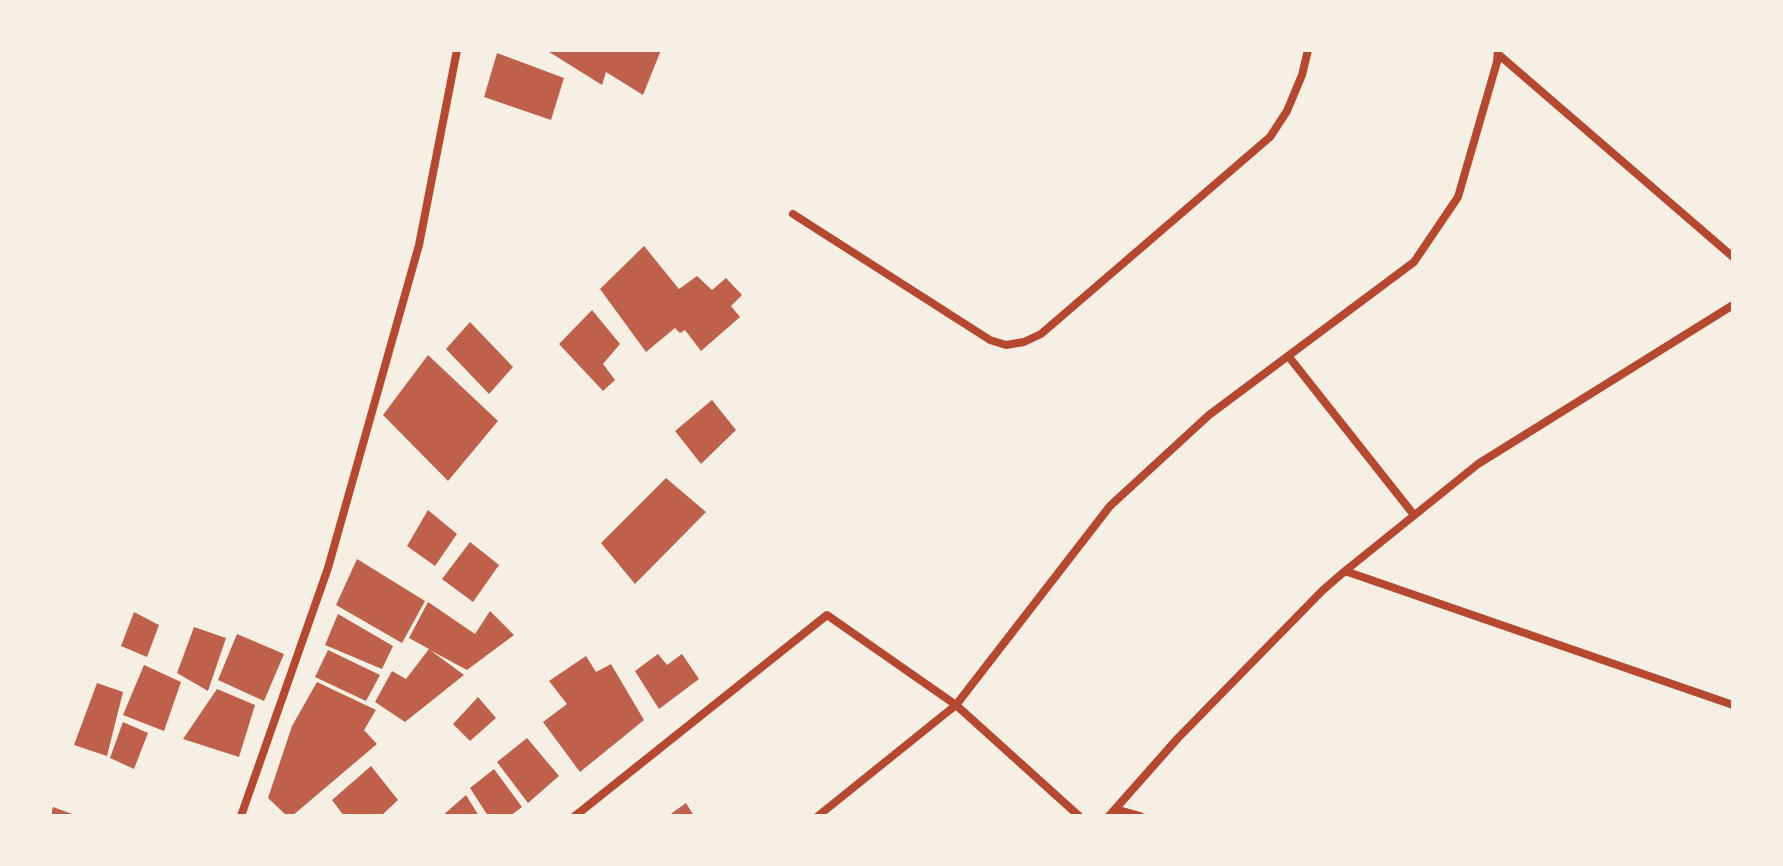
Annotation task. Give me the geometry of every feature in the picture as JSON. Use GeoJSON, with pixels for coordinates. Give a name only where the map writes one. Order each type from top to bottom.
{"type":"FeatureCollection","features":[{"type":"Feature","properties":{"kind":"street"},"geometry":{"type":"LineString","coordinates":[[241,816],[333,554],[419,245],[457,50]]}},
{"type":"Feature","properties":{"kind":"street"},"geometry":{"type":"LineString","coordinates":[[793,214],[990,340],[1006,345],[1024,342],[1041,334],[1270,137],[1287,111],[1302,75],[1308,50]]}},
{"type":"Feature","properties":{"kind":"street"},"geometry":{"type":"LineString","coordinates":[[818,816],[956,705],[1110,506],[1209,415],[1414,262],[1458,197],[1498,52],[1733,257]]}},
{"type":"Feature","properties":{"kind":"street"},"geometry":{"type":"LineString","coordinates":[[1112,812],[1178,738],[1345,571],[1478,464],[1733,305]]}},
{"type":"Feature","properties":{"kind":"street"},"geometry":{"type":"LineString","coordinates":[[1289,357],[1414,515]]}},
{"type":"Feature","properties":{"kind":"street"},"geometry":{"type":"LineString","coordinates":[[1345,571],[1733,705]]}},
{"type":"Feature","properties":{"kind":"street"},"geometry":{"type":"LineString","coordinates":[[575,816],[827,615],[956,705],[1079,816]]}},
{"type":"Feature","properties":{"kind":"street"},"geometry":{"type":"LineString","coordinates":[[1112,812],[1140,816]]}},
{"type":"Feature","properties":{"kind":"building"},"geometry":{"type":"Polygon","coordinates":[[[546,50],[661,50],[643,95],[606,72],[602,85],[546,50]]]}},
{"type":"Feature","properties":{"kind":"building"},"geometry":{"type":"Polygon","coordinates":[[[497,53],[564,78],[551,120],[484,97],[497,53]]]}},
{"type":"Feature","properties":{"kind":"building"},"geometry":{"type":"Polygon","coordinates":[[[644,246],[679,289],[697,276],[712,290],[726,278],[742,295],[731,306],[740,317],[701,351],[685,330],[680,333],[675,328],[646,352],[600,289],[644,246]]]}},
{"type":"Feature","properties":{"kind":"building"},"geometry":{"type":"Polygon","coordinates":[[[592,310],[620,344],[603,364],[615,380],[603,391],[559,344],[592,310]]]}},
{"type":"Feature","properties":{"kind":"building"},"geometry":{"type":"Polygon","coordinates":[[[470,322],[513,367],[489,394],[446,349],[470,322]]]}},
{"type":"Feature","properties":{"kind":"building"},"geometry":{"type":"Polygon","coordinates":[[[428,355],[498,421],[448,481],[383,415],[428,355]]]}},
{"type":"Feature","properties":{"kind":"building"},"geometry":{"type":"Polygon","coordinates":[[[712,400],[736,430],[701,464],[675,431],[712,400]]]}},
{"type":"Feature","properties":{"kind":"building"},"geometry":{"type":"Polygon","coordinates":[[[666,478],[706,512],[635,584],[601,543],[666,478]]]}},
{"type":"Feature","properties":{"kind":"building"},"geometry":{"type":"Polygon","coordinates":[[[428,510],[457,534],[435,566],[407,546],[428,510]]]}},
{"type":"Feature","properties":{"kind":"building"},"geometry":{"type":"Polygon","coordinates":[[[470,542],[499,565],[473,602],[442,579],[470,542]]]}},
{"type":"Feature","properties":{"kind":"building"},"geometry":{"type":"Polygon","coordinates":[[[357,559],[425,601],[402,643],[336,605],[357,559]]]}},
{"type":"Feature","properties":{"kind":"building"},"geometry":{"type":"Polygon","coordinates":[[[428,602],[475,634],[490,611],[514,635],[467,670],[430,650],[464,675],[405,722],[375,702],[392,671],[406,679],[429,649],[409,638],[428,602]]]}},
{"type":"Feature","properties":{"kind":"building"},"geometry":{"type":"Polygon","coordinates":[[[134,612],[159,625],[147,657],[121,646],[134,612]]]}},
{"type":"Feature","properties":{"kind":"building"},"geometry":{"type":"Polygon","coordinates":[[[338,614],[393,646],[382,669],[325,645],[338,614]]]}},
{"type":"Feature","properties":{"kind":"building"},"geometry":{"type":"Polygon","coordinates":[[[194,627],[226,638],[208,691],[177,673],[194,627]]]}},
{"type":"Feature","properties":{"kind":"building"},"geometry":{"type":"Polygon","coordinates":[[[237,634],[284,654],[264,701],[218,680],[237,634]]]}},
{"type":"Feature","properties":{"kind":"building"},"geometry":{"type":"Polygon","coordinates":[[[328,650],[380,675],[366,701],[315,677],[328,650]]]}},
{"type":"Feature","properties":{"kind":"building"},"geometry":{"type":"Polygon","coordinates":[[[658,654],[667,665],[682,654],[699,679],[659,709],[635,671],[658,654]]]}},
{"type":"Feature","properties":{"kind":"building"},"geometry":{"type":"Polygon","coordinates":[[[586,656],[596,672],[611,664],[644,720],[580,772],[543,722],[567,704],[549,681],[586,656]]]}},
{"type":"Feature","properties":{"kind":"building"},"geometry":{"type":"Polygon","coordinates":[[[144,665],[181,682],[164,731],[123,715],[144,665]]]}},
{"type":"Feature","properties":{"kind":"building"},"geometry":{"type":"Polygon","coordinates":[[[317,682],[376,710],[364,730],[377,744],[292,816],[287,816],[268,798],[292,726],[317,682]]]}},
{"type":"Feature","properties":{"kind":"building"},"geometry":{"type":"Polygon","coordinates":[[[97,683],[123,692],[107,756],[74,745],[97,683]]]}},
{"type":"Feature","properties":{"kind":"building"},"geometry":{"type":"Polygon","coordinates":[[[217,689],[255,705],[239,757],[183,739],[217,689]]]}},
{"type":"Feature","properties":{"kind":"building"},"geometry":{"type":"Polygon","coordinates":[[[478,697],[496,718],[470,741],[453,724],[478,697]]]}},
{"type":"Feature","properties":{"kind":"building"},"geometry":{"type":"Polygon","coordinates":[[[123,722],[148,733],[134,769],[110,758],[123,722]]]}},
{"type":"Feature","properties":{"kind":"building"},"geometry":{"type":"Polygon","coordinates":[[[527,738],[559,776],[528,803],[497,762],[527,738]]]}},
{"type":"Feature","properties":{"kind":"building"},"geometry":{"type":"Polygon","coordinates":[[[371,766],[398,800],[381,816],[344,816],[332,800],[371,766]]]}},
{"type":"Feature","properties":{"kind":"building"},"geometry":{"type":"Polygon","coordinates":[[[494,769],[522,807],[510,816],[488,816],[470,788],[494,769]]]}},
{"type":"Feature","properties":{"kind":"building"},"geometry":{"type":"Polygon","coordinates":[[[466,795],[479,816],[442,816],[466,795]]]}},
{"type":"Feature","properties":{"kind":"building"},"geometry":{"type":"Polygon","coordinates":[[[686,803],[694,816],[668,816],[686,803]]]}},
{"type":"Feature","properties":{"kind":"building"},"geometry":{"type":"Polygon","coordinates":[[[53,807],[78,816],[50,816],[53,807]]]}}]}
